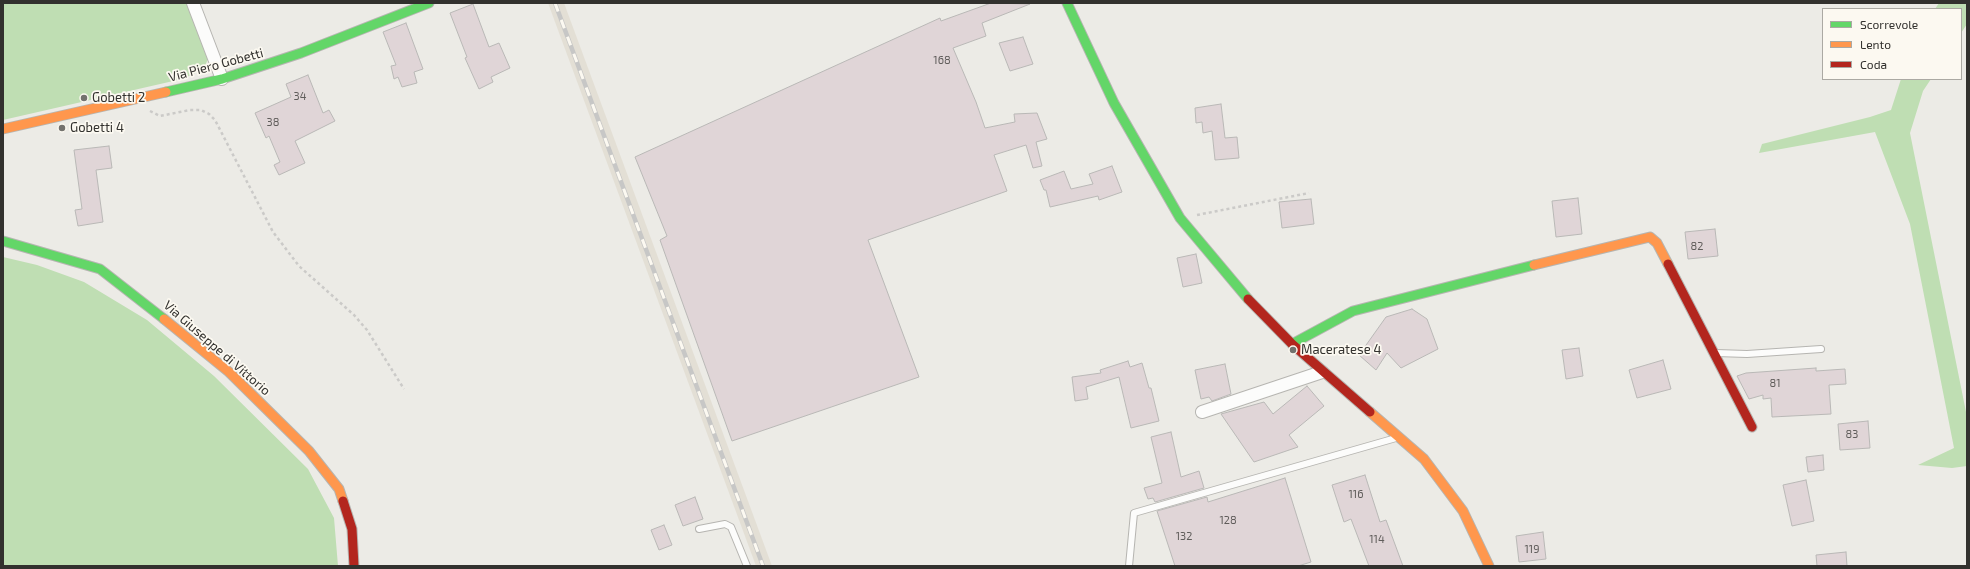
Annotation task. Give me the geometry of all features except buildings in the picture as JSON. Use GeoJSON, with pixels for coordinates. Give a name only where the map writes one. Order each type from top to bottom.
{"type":"FeatureCollection","features":[{"type":"Feature","properties":{"kind":"street"},"geometry":{"type":"LineString","coordinates":[[193,3],[222,79]]}},
{"type":"Feature","properties":{"kind":"street","name":"Via Piero Gobetti"},"geometry":{"type":"LineString","coordinates":[[3,129],[222,79],[301,53],[429,3]]}},
{"type":"Feature","properties":{"kind":"street"},"geometry":{"type":"LineString","coordinates":[[1067,3],[1114,103],[1180,218],[1238,288],[1292,344],[1322,372],[1424,459],[1463,512],[1489,566]]}},
{"type":"Feature","properties":{"kind":"street"},"geometry":{"type":"LineString","coordinates":[[1292,344],[1352,311],[1650,237],[1657,243],[1752,427]]}},
{"type":"Feature","properties":{"kind":"street","name":"Via Giuseppe di Vittorio"},"geometry":{"type":"LineString","coordinates":[[3,241],[100,269],[229,372],[309,451],[325,469],[339,489],[352,529],[354,566]]}},
{"type":"Feature","properties":{"kind":"street"},"geometry":{"type":"LineString","coordinates":[[1202,412],[1322,372]]}},
{"type":"Feature","properties":{"kind":"lane"},"geometry":{"type":"LineString","coordinates":[[1714,353],[1747,354],[1821,349]]}},
{"type":"Feature","properties":{"kind":"lane"},"geometry":{"type":"LineString","coordinates":[[1129,566],[1134,513],[1400,437]]}},
{"type":"Feature","properties":{"kind":"lane"},"geometry":{"type":"LineString","coordinates":[[699,529],[724,524],[731,527],[747,566]]}},
{"type":"Feature","properties":{"kind":"path"},"geometry":{"type":"LineString","coordinates":[[141,97],[151,112],[160,116],[190,110],[201,110],[209,114],[215,120],[273,232],[299,266],[354,315],[367,330],[404,389]]}},
{"type":"Feature","properties":{"kind":"path"},"geometry":{"type":"LineString","coordinates":[[1180,218],[1309,193]]}},
{"type":"Feature","properties":{"kind":"shaded area"},"geometry":{"type":"Polygon","coordinates":[[[548,3],[564,3],[772,566],[756,566],[548,3]]]}},
{"type":"Feature","properties":{"kind":"green space"},"geometry":{"type":"Polygon","coordinates":[[[3,3],[187,3],[208,59],[205,66],[194,74],[182,79],[3,120],[3,3]]]}},
{"type":"Feature","properties":{"kind":"green space"},"geometry":{"type":"Polygon","coordinates":[[[1939,3],[1967,3],[1967,24],[1962,32],[1962,8],[1936,8],[1939,3]]]}},
{"type":"Feature","properties":{"kind":"green space"},"geometry":{"type":"Polygon","coordinates":[[[1901,80],[1930,80],[1923,91],[1910,133],[1967,417],[1967,466],[1952,468],[1918,465],[1954,448],[1910,224],[1875,132],[1759,153],[1762,144],[1870,117],[1891,110],[1901,80]]]}},
{"type":"Feature","properties":{"kind":"green space"},"geometry":{"type":"Polygon","coordinates":[[[3,257],[37,265],[84,282],[147,320],[214,376],[308,469],[334,518],[338,566],[3,566],[3,257]]]}},
{"type":"Feature","properties":{"kind":"railway"},"geometry":{"type":"LineString","coordinates":[[555,3],[763,566]]}},
{"type":"Feature","properties":{"kind":"traffic: fast"},"geometry":{"type":"LineString","coordinates":[[166,92],[222,79],[301,53],[429,3]]}},
{"type":"Feature","properties":{"kind":"traffic: fast"},"geometry":{"type":"LineString","coordinates":[[1067,3],[1114,103],[1180,218],[1248,299]]}},
{"type":"Feature","properties":{"kind":"traffic: fast"},"geometry":{"type":"LineString","coordinates":[[3,241],[100,269],[164,319]]}},
{"type":"Feature","properties":{"kind":"traffic: fast"},"geometry":{"type":"LineString","coordinates":[[1292,344],[1353,311],[1534,265]]}},
{"type":"Feature","properties":{"kind":"traffic: slow"},"geometry":{"type":"LineString","coordinates":[[3,129],[166,92]]}},
{"type":"Feature","properties":{"kind":"traffic: slow"},"geometry":{"type":"LineString","coordinates":[[1534,265],[1650,237],[1657,243],[1668,264]]}},
{"type":"Feature","properties":{"kind":"traffic: slow"},"geometry":{"type":"LineString","coordinates":[[164,319],[229,372],[309,451],[339,489],[343,501]]}},
{"type":"Feature","properties":{"kind":"traffic: slow"},"geometry":{"type":"LineString","coordinates":[[1370,412],[1424,459],[1463,511],[1489,566]]}},
{"type":"Feature","properties":{"kind":"traffic: jam"},"geometry":{"type":"LineString","coordinates":[[1668,264],[1752,427]]}},
{"type":"Feature","properties":{"kind":"traffic: jam"},"geometry":{"type":"LineString","coordinates":[[1248,299],[1292,344],[1370,412]]}},
{"type":"Feature","properties":{"kind":"traffic: jam"},"geometry":{"type":"LineString","coordinates":[[343,501],[352,529],[354,566]]}},
{"type":"Feature","properties":{"kind":"place","name":"Gobetti 2"},"geometry":{"type":"Point","coordinates":[84,98]}},
{"type":"Feature","properties":{"kind":"place","name":"Gobetti 4"},"geometry":{"type":"Point","coordinates":[62,128]}},
{"type":"Feature","properties":{"kind":"place","name":"Maceratese 4"},"geometry":{"type":"Point","coordinates":[1293,350]}}]}
